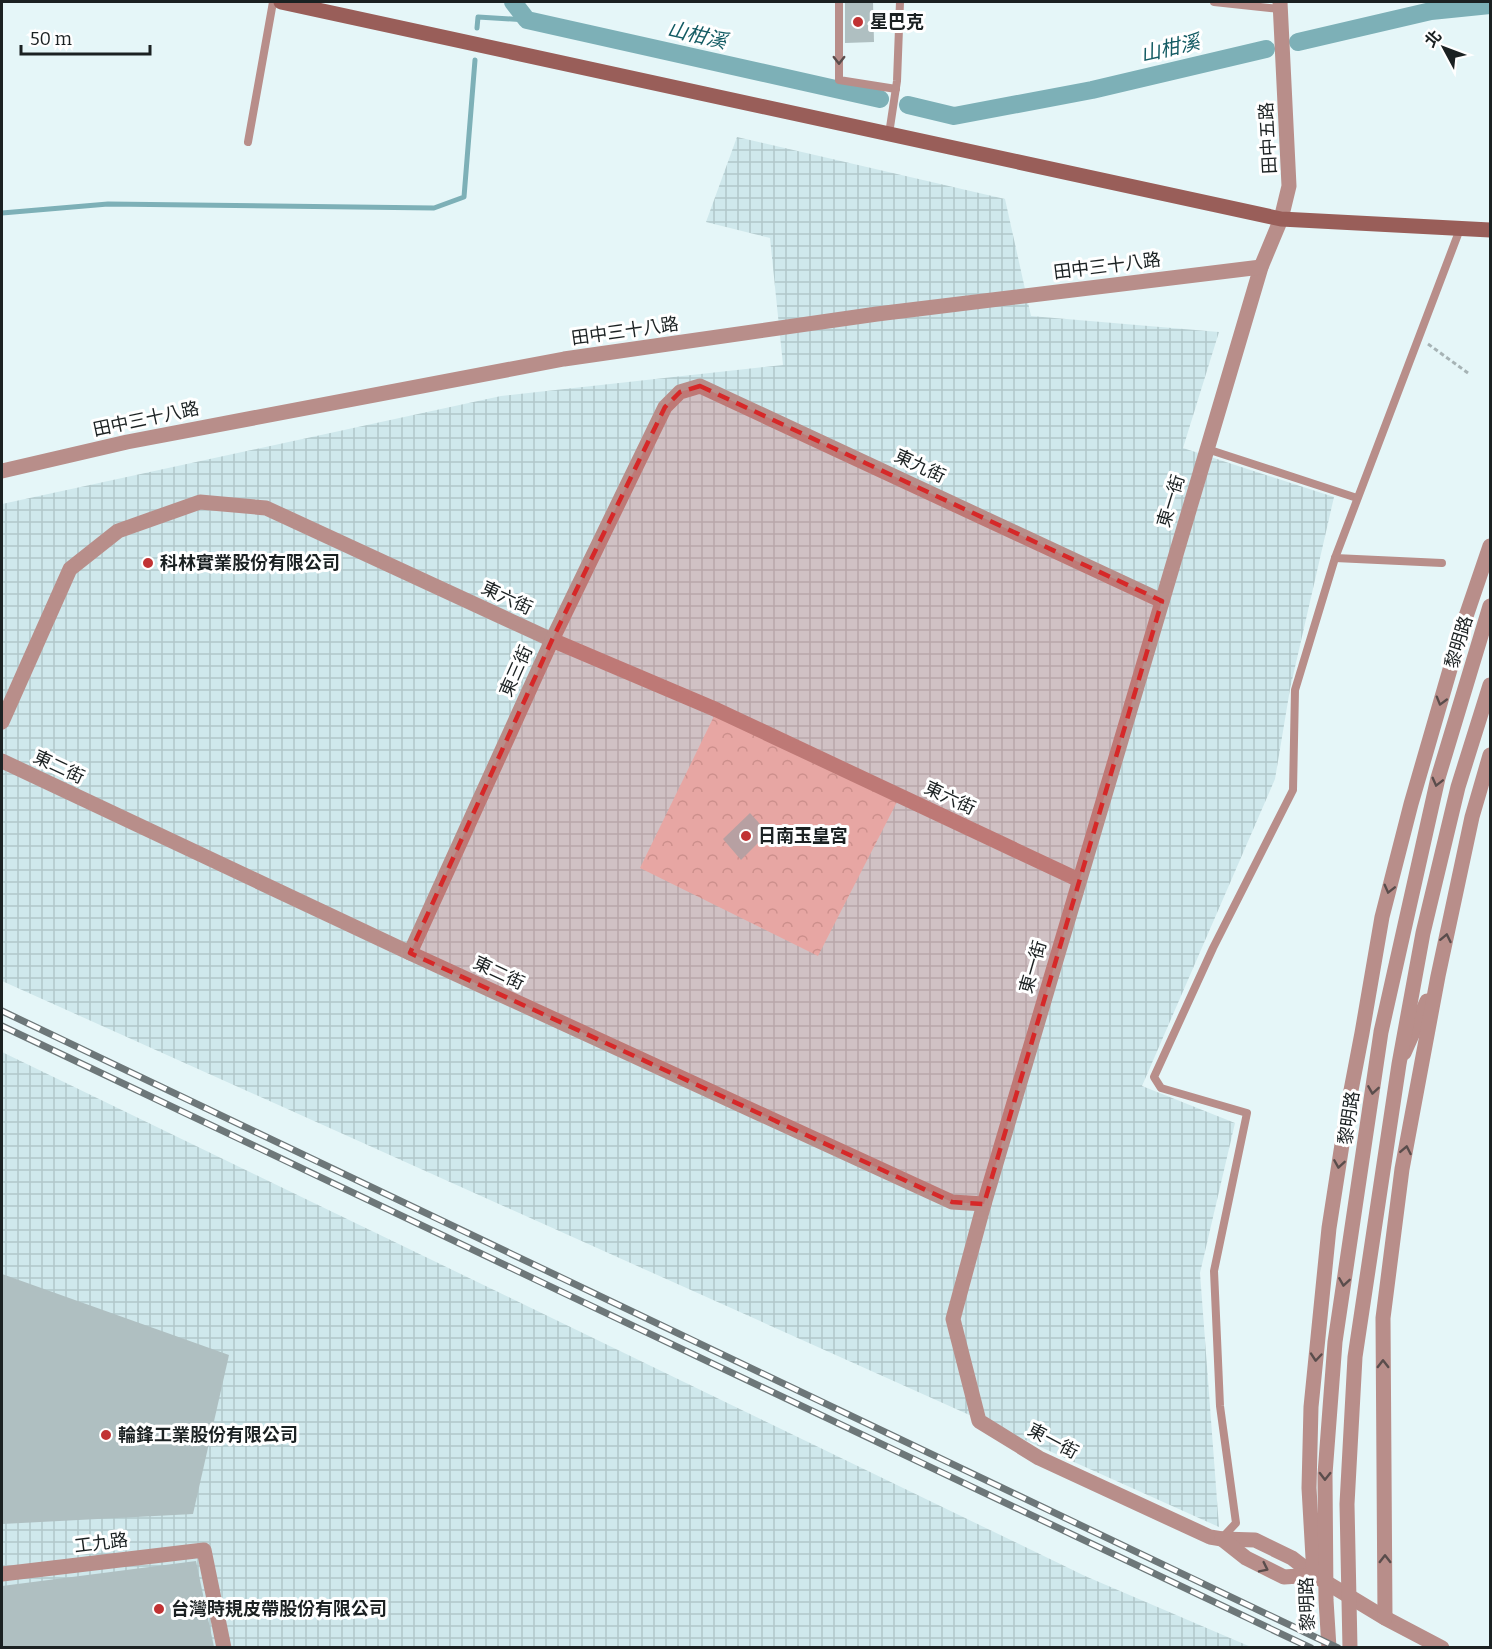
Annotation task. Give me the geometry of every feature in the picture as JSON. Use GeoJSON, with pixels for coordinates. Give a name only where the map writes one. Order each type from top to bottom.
{"type":"FeatureCollection","features":[{"type":"Feature","properties":{"kind":"main road"},"geometry":{"type":"LineString","coordinates":[[281,2],[1281,219],[1491,230]]}},
{"type":"Feature","properties":{"kind":"street","name":"田中五路"},"geometry":{"type":"LineString","coordinates":[[1260,267],[1281,219],[1289,186],[1280,5]]}},
{"type":"Feature","properties":{"kind":"street","name":"東一街"},"geometry":{"type":"LineString","coordinates":[[1260,267],[984,1204],[953,1319],[979,1421],[1039,1458],[1210,1537],[1222,1539],[1246,1558],[1284,1577],[1314,1575]]}},
{"type":"Feature","properties":{"kind":"street","name":"田中三十八路"},"geometry":{"type":"LineString","coordinates":[[2,471],[127,442],[564,359],[878,314],[1260,267]]}},
{"type":"Feature","properties":{"kind":"street","name":"東九街"},"geometry":{"type":"LineString","coordinates":[[665,407],[680,392],[700,386],[1161,601]]}},
{"type":"Feature","properties":{"kind":"street","name":"東三街"},"geometry":{"type":"LineString","coordinates":[[410,953],[552,640],[665,407]]}},
{"type":"Feature","properties":{"kind":"street","name":"東六街"},"geometry":{"type":"LineString","coordinates":[[2,723],[70,569],[118,531],[200,502],[266,508],[552,640],[717,710],[1079,880]]}},
{"type":"Feature","properties":{"kind":"street"},"geometry":{"type":"LineString","coordinates":[[1442,1647],[1385,1618],[1314,1575],[1309,1488],[1311,1407],[1329,1228],[1382,917],[1411,804],[1462,628],[1491,546]]}},
{"type":"Feature","properties":{"kind":"street"},"geometry":{"type":"LineString","coordinates":[[1481,575],[1488,612]]}},
{"type":"Feature","properties":{"kind":"street","name":"黎明路"},"geometry":{"type":"LineString","coordinates":[[1329,1647],[1324,1474],[1335,1341],[1381,1032],[1438,778],[1488,612]]}},
{"type":"Feature","properties":{"kind":"street"},"geometry":{"type":"LineString","coordinates":[[1350,1647],[1347,1504],[1355,1357],[1399,1064],[1423,933],[1458,787],[1491,685]]}},
{"type":"Feature","properties":{"kind":"street"},"geometry":{"type":"LineString","coordinates":[[1385,1618],[1383,1318],[1402,1169],[1438,976],[1472,817],[1491,755]]}},
{"type":"Feature","properties":{"kind":"street","name":"東二街"},"geometry":{"type":"LineString","coordinates":[[2,761],[410,953],[952,1202],[984,1204]]}},
{"type":"Feature","properties":{"kind":"street"},"geometry":{"type":"LineString","coordinates":[[1399,1064],[1438,976]]}},
{"type":"Feature","properties":{"kind":"street"},"geometry":{"type":"LineString","coordinates":[[1362,1033],[1392,980]]}},
{"type":"Feature","properties":{"kind":"street","name":"工九路"},"geometry":{"type":"LineString","coordinates":[[2,1574],[204,1550],[224,1647]]}},
{"type":"Feature","properties":{"kind":"lane"},"geometry":{"type":"LineString","coordinates":[[248,142],[273,2]]}},
{"type":"Feature","properties":{"kind":"lane"},"geometry":{"type":"LineString","coordinates":[[839,2],[839,80],[896,89]]}},
{"type":"Feature","properties":{"kind":"lane"},"geometry":{"type":"LineString","coordinates":[[889,134],[896,89],[900,2]]}},
{"type":"Feature","properties":{"kind":"lane"},"geometry":{"type":"LineString","coordinates":[[1214,2],[1280,5]]}},
{"type":"Feature","properties":{"kind":"lane"},"geometry":{"type":"LineString","coordinates":[[1222,1539],[1236,1523],[1220,1406],[1214,1272],[1247,1113],[1161,1088],[1154,1077],[1213,948],[1293,790],[1295,690],[1335,558],[1460,229]]}},
{"type":"Feature","properties":{"kind":"lane"},"geometry":{"type":"LineString","coordinates":[[1207,449],[1357,498]]}},
{"type":"Feature","properties":{"kind":"lane"},"geometry":{"type":"LineString","coordinates":[[1335,558],[1442,563]]}},
{"type":"Feature","properties":{"kind":"path"},"geometry":{"type":"LineString","coordinates":[[1418,338],[1468,373]]}},
{"type":"Feature","properties":{"kind":"highlighted area"},"geometry":{"type":"Polygon","coordinates":[[[700,386],[1162,601],[984,1204],[952,1202],[410,953],[552,640],[665,407],[680,392],[700,386]]]}},
{"type":"Feature","properties":{"kind":"shaded area"},"geometry":{"type":"Polygon","coordinates":[[[737,137],[1005,199],[1031,316],[1219,332],[1183,448],[1334,497],[1290,689],[1275,779],[1142,1086],[1235,1123],[1200,1273],[1219,1527],[2,981],[2,504],[501,396],[783,365],[770,238],[706,222],[737,137]]]}},
{"type":"Feature","properties":{"kind":"shaded area"},"geometry":{"type":"Polygon","coordinates":[[[2,1052],[1085,1576],[1251,1647],[2,1647],[2,1052]]]}},
{"type":"Feature","properties":{"kind":"green space"},"geometry":{"type":"Polygon","coordinates":[[[717,710],[900,796],[818,956],[640,868],[717,710]]]}},
{"type":"Feature","properties":{"kind":"building","name":"星巴克"},"geometry":{"type":"Polygon","coordinates":[[[845,2],[873,2],[874,42],[845,43],[845,2]]]}},
{"type":"Feature","properties":{"kind":"building","name":"日南玉皇宮"},"geometry":{"type":"Polygon","coordinates":[[[750,813],[768,833],[741,860],[723,839],[750,813]]]}},
{"type":"Feature","properties":{"kind":"building","name":"輪鋒工業股份有限公司"},"geometry":{"type":"Polygon","coordinates":[[[2,1274],[229,1355],[193,1514],[2,1524],[2,1274]]]}},
{"type":"Feature","properties":{"kind":"building"},"geometry":{"type":"Polygon","coordinates":[[[196,1561],[214,1647],[2,1647],[2,1586],[196,1561]]]}},
{"type":"Feature","properties":{"kind":"waterway","name":"山柑溪"},"geometry":{"type":"LineString","coordinates":[[513,2],[527,20],[880,99]]}},
{"type":"Feature","properties":{"kind":"waterway","name":"山柑溪"},"geometry":{"type":"LineString","coordinates":[[1298,42],[1431,11],[1490,5]]}},
{"type":"Feature","properties":{"kind":"waterway"},"geometry":{"type":"LineString","coordinates":[[477,28],[478,17],[527,20]]}},
{"type":"Feature","properties":{"kind":"waterway","name":"山柑溪"},"geometry":{"type":"LineString","coordinates":[[908,105],[954,116],[1092,90],[1266,49]]}},
{"type":"Feature","properties":{"kind":"waterway"},"geometry":{"type":"LineString","coordinates":[[2,213],[108,204],[434,208],[464,197],[475,60]]}},
{"type":"Feature","properties":{"kind":"railway"},"geometry":{"type":"LineString","coordinates":[[2,1011],[1338,1648]]}},
{"type":"Feature","properties":{"kind":"railway"},"geometry":{"type":"LineString","coordinates":[[2,1026],[1311,1648]]}},
{"type":"Feature","properties":{"kind":"place","name":"星巴克"},"geometry":{"type":"Point","coordinates":[858,22]}},
{"type":"Feature","properties":{"kind":"place","name":"科林實業股份有限公司"},"geometry":{"type":"Point","coordinates":[148,563]}},
{"type":"Feature","properties":{"kind":"place","name":"日南玉皇宮"},"geometry":{"type":"Point","coordinates":[746,836]}},
{"type":"Feature","properties":{"kind":"place","name":"輪鋒工業股份有限公司"},"geometry":{"type":"Point","coordinates":[106,1435]}},
{"type":"Feature","properties":{"kind":"place","name":"台灣時規皮帶股份有限公司"},"geometry":{"type":"Point","coordinates":[159,1609]}}]}
